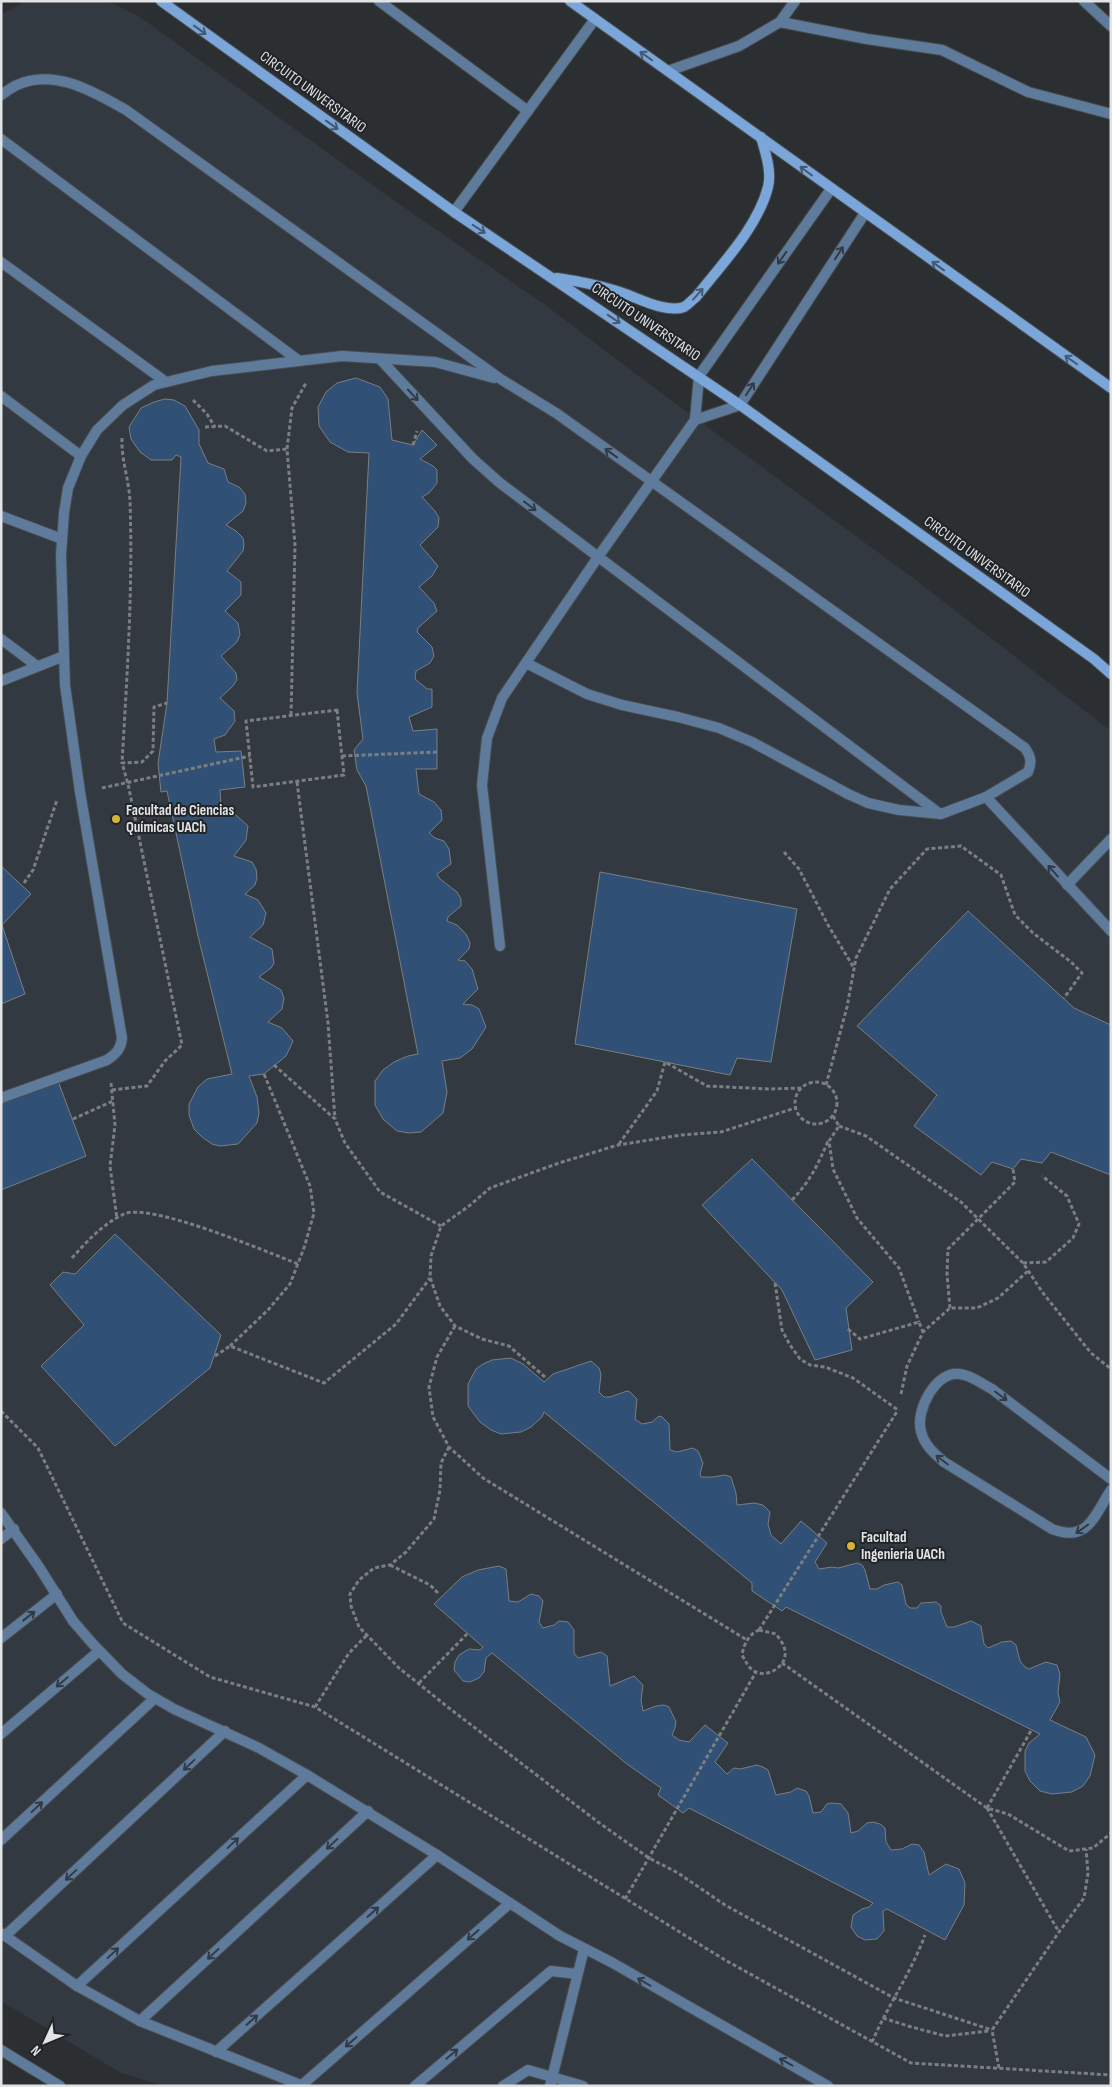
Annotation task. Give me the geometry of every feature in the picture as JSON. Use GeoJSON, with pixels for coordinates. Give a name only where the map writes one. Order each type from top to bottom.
{"type":"FeatureCollection","features":[{"type":"Feature","properties":{"kind":"main road","name":"CIRCUITO UNIVERSITARIO"},"geometry":{"type":"LineString","coordinates":[[161,1],[454,212],[740,405],[1094,659],[1111,674]]}},
{"type":"Feature","properties":{"kind":"main road"},"geometry":{"type":"LineString","coordinates":[[570,1],[1111,388]]}},
{"type":"Feature","properties":{"kind":"main road"},"geometry":{"type":"LineString","coordinates":[[554,278],[586,282],[669,308],[684,306],[696,297],[754,220],[768,186],[767,160],[761,137]]}},
{"type":"Feature","properties":{"kind":"street"},"geometry":{"type":"LineString","coordinates":[[379,1],[528,111]]}},
{"type":"Feature","properties":{"kind":"street"},"geometry":{"type":"LineString","coordinates":[[668,71],[738,46],[780,22],[795,1]]}},
{"type":"Feature","properties":{"kind":"street"},"geometry":{"type":"LineString","coordinates":[[1084,1],[1111,26]]}},
{"type":"Feature","properties":{"kind":"street"},"geometry":{"type":"LineString","coordinates":[[454,212],[595,19]]}},
{"type":"Feature","properties":{"kind":"street"},"geometry":{"type":"LineString","coordinates":[[780,22],[867,39],[942,50],[1028,92],[1111,114]]}},
{"type":"Feature","properties":{"kind":"street"},"geometry":{"type":"LineString","coordinates":[[1,95],[18,84],[41,79],[68,82],[90,90],[126,110],[502,380],[556,413],[1025,748],[1031,756],[1028,772],[986,797],[940,814],[899,810],[868,803],[848,794],[744,738],[719,728],[622,705],[586,694],[526,664]]}},
{"type":"Feature","properties":{"kind":"street"},"geometry":{"type":"LineString","coordinates":[[1,139],[298,360]]}},
{"type":"Feature","properties":{"kind":"street"},"geometry":{"type":"LineString","coordinates":[[500,946],[482,785],[486,738],[502,698],[598,557],[695,420],[699,376],[831,189]]}},
{"type":"Feature","properties":{"kind":"street"},"geometry":{"type":"LineString","coordinates":[[695,420],[740,405],[865,213]]}},
{"type":"Feature","properties":{"kind":"street"},"geometry":{"type":"LineString","coordinates":[[1,262],[166,382]]}},
{"type":"Feature","properties":{"kind":"street"},"geometry":{"type":"LineString","coordinates":[[1,1098],[107,1060],[117,1054],[121,1046],[122,1038],[80,792],[65,685],[62,539],[68,488],[81,456],[97,430],[123,405],[154,385],[212,371],[298,360],[342,356],[435,362],[502,380]]}},
{"type":"Feature","properties":{"kind":"street"},"geometry":{"type":"LineString","coordinates":[[380,359],[473,459],[500,483],[940,814]]}},
{"type":"Feature","properties":{"kind":"street"},"geometry":{"type":"LineString","coordinates":[[1,396],[81,456]]}},
{"type":"Feature","properties":{"kind":"street"},"geometry":{"type":"LineString","coordinates":[[1,516],[62,539]]}},
{"type":"Feature","properties":{"kind":"street"},"geometry":{"type":"LineString","coordinates":[[1,639],[37,666]]}},
{"type":"Feature","properties":{"kind":"street"},"geometry":{"type":"LineString","coordinates":[[1,681],[64,656]]}},
{"type":"Feature","properties":{"kind":"street"},"geometry":{"type":"LineString","coordinates":[[986,797],[1111,932]]}},
{"type":"Feature","properties":{"kind":"street"},"geometry":{"type":"LineString","coordinates":[[1066,885],[1111,839]]}},
{"type":"Feature","properties":{"kind":"street"},"geometry":{"type":"LineString","coordinates":[[1111,1479],[992,1389],[974,1379],[959,1373],[948,1377],[930,1391],[924,1403],[919,1418],[920,1430],[924,1441],[932,1452],[944,1462],[1052,1529],[1062,1533],[1074,1534],[1081,1531],[1087,1526],[1111,1490]]}},
{"type":"Feature","properties":{"kind":"street"},"geometry":{"type":"LineString","coordinates":[[1,1513],[14,1529],[73,1621],[122,1674],[155,1698],[174,1709],[225,1731],[368,1810],[560,1936],[828,2086]]}},
{"type":"Feature","properties":{"kind":"street"},"geometry":{"type":"LineString","coordinates":[[1,1539],[14,1529]]}},
{"type":"Feature","properties":{"kind":"street"},"geometry":{"type":"LineString","coordinates":[[1,1638],[57,1594]]}},
{"type":"Feature","properties":{"kind":"street"},"geometry":{"type":"LineString","coordinates":[[1,1734],[99,1651]]}},
{"type":"Feature","properties":{"kind":"street"},"geometry":{"type":"LineString","coordinates":[[1,1840],[155,1698]]}},
{"type":"Feature","properties":{"kind":"street"},"geometry":{"type":"LineString","coordinates":[[225,1731],[3,1935],[77,1986],[140,2021],[302,2086],[510,1903]]}},
{"type":"Feature","properties":{"kind":"street"},"geometry":{"type":"LineString","coordinates":[[77,1986],[307,1775]]}},
{"type":"Feature","properties":{"kind":"street"},"geometry":{"type":"LineString","coordinates":[[140,2021],[368,1810]]}},
{"type":"Feature","properties":{"kind":"street"},"geometry":{"type":"LineString","coordinates":[[216,2052],[437,1855]]}},
{"type":"Feature","properties":{"kind":"street"},"geometry":{"type":"LineString","coordinates":[[550,2086],[584,1949]]}},
{"type":"Feature","properties":{"kind":"street"},"geometry":{"type":"LineString","coordinates":[[415,2086],[551,1971],[577,1974]]}},
{"type":"Feature","properties":{"kind":"street"},"geometry":{"type":"LineString","coordinates":[[1,2050],[60,2086]]}},
{"type":"Feature","properties":{"kind":"street"},"geometry":{"type":"LineString","coordinates":[[503,2086],[528,2070],[552,2075],[583,2086]]}},
{"type":"Feature","properties":{"kind":"path"},"geometry":{"type":"LineString","coordinates":[[291,715],[295,545],[287,449],[292,408],[303,386],[310,380]]}},
{"type":"Feature","properties":{"kind":"path"},"geometry":{"type":"LineString","coordinates":[[412,394],[416,402],[420,423],[412,445]]}},
{"type":"Feature","properties":{"kind":"path"},"geometry":{"type":"LineString","coordinates":[[187,396],[207,414],[215,427]]}},
{"type":"Feature","properties":{"kind":"path"},"geometry":{"type":"LineString","coordinates":[[205,428],[225,426],[267,451],[287,449]]}},
{"type":"Feature","properties":{"kind":"path"},"geometry":{"type":"LineString","coordinates":[[112,1090],[147,1086],[165,1061],[182,1044],[122,763],[129,638],[130,500],[121,448],[122,433]]}},
{"type":"Feature","properties":{"kind":"path"},"geometry":{"type":"LineString","coordinates":[[122,763],[142,762],[153,751],[154,707],[167,702]]}},
{"type":"Feature","properties":{"kind":"path"},"geometry":{"type":"LineString","coordinates":[[337,710],[344,775],[253,787],[246,721],[291,715],[337,710]]}},
{"type":"Feature","properties":{"kind":"path"},"geometry":{"type":"LineString","coordinates":[[342,756],[437,752]]}},
{"type":"Feature","properties":{"kind":"path"},"geometry":{"type":"LineString","coordinates":[[128,784],[250,756]]}},
{"type":"Feature","properties":{"kind":"path"},"geometry":{"type":"LineString","coordinates":[[297,782],[328,1023],[335,1119],[345,1143],[380,1192],[441,1226]]}},
{"type":"Feature","properties":{"kind":"path"},"geometry":{"type":"LineString","coordinates":[[826,1085],[847,1007],[856,958],[890,889],[927,849],[960,846],[1001,875],[1015,915],[1033,933],[1071,962],[1082,973],[1064,998]]}},
{"type":"Feature","properties":{"kind":"path"},"geometry":{"type":"LineString","coordinates":[[784,852],[799,869],[828,925],[854,968]]}},
{"type":"Feature","properties":{"kind":"path"},"geometry":{"type":"LineString","coordinates":[[107,1060],[115,1126],[110,1166],[117,1219]]}},
{"type":"Feature","properties":{"kind":"path"},"geometry":{"type":"LineString","coordinates":[[618,1145],[657,1091],[665,1062],[707,1086],[769,1089],[803,1088]]}},
{"type":"Feature","properties":{"kind":"path"},"geometry":{"type":"LineString","coordinates":[[274,1065],[335,1119]]}},
{"type":"Feature","properties":{"kind":"path"},"geometry":{"type":"LineString","coordinates":[[215,1356],[230,1346],[268,1310],[290,1284],[304,1248],[314,1213],[310,1186],[264,1074]]}},
{"type":"Feature","properties":{"kind":"path"},"geometry":{"type":"LineString","coordinates":[[816,1080],[826,1085],[835,1094],[838,1103],[833,1116],[822,1124],[812,1124],[797,1115],[794,1108],[794,1099],[803,1088],[816,1080]]}},
{"type":"Feature","properties":{"kind":"path"},"geometry":{"type":"LineString","coordinates":[[73,1119],[113,1101]]}},
{"type":"Feature","properties":{"kind":"path"},"geometry":{"type":"LineString","coordinates":[[545,1378],[509,1346],[482,1339],[455,1326],[440,1306],[430,1278],[431,1256],[441,1226],[490,1188],[559,1163],[618,1145],[680,1135],[721,1132],[794,1108]]}},
{"type":"Feature","properties":{"kind":"path"},"geometry":{"type":"LineString","coordinates":[[833,1116],[839,1126],[866,1136],[932,1181],[979,1218],[1023,1262],[1043,1293],[1091,1354],[1111,1369]]}},
{"type":"Feature","properties":{"kind":"path"},"geometry":{"type":"LineString","coordinates":[[792,1200],[808,1184],[829,1141],[839,1126]]}},
{"type":"Feature","properties":{"kind":"path"},"geometry":{"type":"LineString","coordinates":[[829,1141],[833,1168],[853,1210],[857,1218],[899,1268],[923,1332]]}},
{"type":"Feature","properties":{"kind":"path"},"geometry":{"type":"LineString","coordinates":[[950,1308],[947,1274],[948,1250],[1014,1182],[1013,1169]]}},
{"type":"Feature","properties":{"kind":"path"},"geometry":{"type":"LineString","coordinates":[[1023,1262],[1046,1262],[1073,1238],[1079,1224],[1068,1196],[1042,1176]]}},
{"type":"Feature","properties":{"kind":"path"},"geometry":{"type":"LineString","coordinates":[[72,1258],[93,1235],[125,1213],[153,1213],[214,1231],[298,1264]]}},
{"type":"Feature","properties":{"kind":"path"},"geometry":{"type":"LineString","coordinates":[[759,1630],[776,1634],[784,1645],[786,1654],[774,1671],[765,1674],[756,1672],[748,1666],[742,1655],[747,1640],[759,1630],[898,1410],[907,1366],[923,1332],[950,1308],[977,1308],[998,1298],[1028,1270]]}},
{"type":"Feature","properties":{"kind":"path"},"geometry":{"type":"LineString","coordinates":[[230,1346],[324,1383],[396,1324],[430,1278]]}},
{"type":"Feature","properties":{"kind":"path"},"geometry":{"type":"LineString","coordinates":[[775,1283],[782,1330],[800,1359],[810,1365],[825,1367],[853,1378],[898,1410]]}},
{"type":"Feature","properties":{"kind":"path"},"geometry":{"type":"LineString","coordinates":[[848,1329],[860,1339],[919,1322]]}},
{"type":"Feature","properties":{"kind":"path"},"geometry":{"type":"LineString","coordinates":[[455,1326],[437,1357],[429,1387],[434,1417],[449,1447],[483,1478],[747,1640]]}},
{"type":"Feature","properties":{"kind":"path"},"geometry":{"type":"LineString","coordinates":[[1,1411],[38,1448],[123,1623],[210,1676],[315,1707],[724,1960],[911,2063],[1111,2075]]}},
{"type":"Feature","properties":{"kind":"path"},"geometry":{"type":"LineString","coordinates":[[449,1447],[441,1463],[440,1490],[434,1519],[406,1552],[390,1565],[374,1568],[359,1580],[350,1594],[359,1628],[399,1668],[598,1822],[649,1858],[678,1872],[725,1905],[894,1998],[992,2030]]}},
{"type":"Feature","properties":{"kind":"path"},"geometry":{"type":"LineString","coordinates":[[390,1565],[430,1585],[439,1594]]}},
{"type":"Feature","properties":{"kind":"path"},"geometry":{"type":"LineString","coordinates":[[419,1683],[467,1634]]}},
{"type":"Feature","properties":{"kind":"path"},"geometry":{"type":"LineString","coordinates":[[315,1707],[349,1653],[367,1635]]}},
{"type":"Feature","properties":{"kind":"path"},"geometry":{"type":"LineString","coordinates":[[782,1662],[987,1808],[1008,1814],[1069,1851],[1093,1848],[1111,1833]]}},
{"type":"Feature","properties":{"kind":"path"},"geometry":{"type":"LineString","coordinates":[[626,1899],[756,1672]]}},
{"type":"Feature","properties":{"kind":"path"},"geometry":{"type":"LineString","coordinates":[[987,1808],[1032,1730]]}},
{"type":"Feature","properties":{"kind":"path"},"geometry":{"type":"LineString","coordinates":[[987,1808],[1059,1932]]}},
{"type":"Feature","properties":{"kind":"path"},"geometry":{"type":"LineString","coordinates":[[999,2068],[992,2030],[1084,1898],[1088,1873],[1086,1849]]}},
{"type":"Feature","properties":{"kind":"path"},"geometry":{"type":"LineString","coordinates":[[872,2042],[883,2018],[916,1959],[925,1935]]}},
{"type":"Feature","properties":{"kind":"path"},"geometry":{"type":"LineString","coordinates":[[883,2018],[945,2036],[992,2030]]}},
{"type":"Feature","properties":{"kind":"shaded area"},"geometry":{"type":"Polygon","coordinates":[[[25,1],[108,1],[140,17],[382,192],[548,307],[649,384],[917,581],[1111,731],[1111,2086],[164,2086],[121,2073],[1,2001],[1,15],[25,1]]]}},
{"type":"Feature","properties":{"kind":"building"},"geometry":{"type":"Polygon","coordinates":[[[356,378],[380,387],[388,399],[392,440],[413,445],[422,430],[437,445],[420,459],[437,470],[437,483],[429,493],[422,497],[439,518],[438,527],[420,545],[438,566],[432,576],[419,587],[434,603],[437,611],[418,628],[417,632],[432,647],[434,656],[430,663],[416,671],[415,679],[427,689],[432,689],[432,707],[409,717],[413,731],[437,729],[437,769],[416,769],[419,794],[434,802],[441,810],[442,820],[429,833],[435,838],[444,841],[449,849],[451,864],[437,874],[440,879],[457,892],[461,899],[461,906],[448,917],[447,921],[457,925],[466,934],[470,943],[469,949],[458,960],[465,961],[472,969],[478,989],[463,1004],[472,1005],[479,1009],[486,1027],[472,1049],[460,1058],[442,1061],[447,1092],[443,1113],[421,1132],[409,1133],[397,1131],[383,1119],[375,1105],[375,1081],[383,1070],[394,1062],[418,1054],[366,786],[357,770],[354,750],[363,739],[357,693],[369,453],[348,452],[330,442],[319,426],[318,407],[326,392],[337,383],[356,378]]]}},
{"type":"Feature","properties":{"kind":"building"},"geometry":{"type":"Polygon","coordinates":[[[165,399],[174,400],[185,406],[199,430],[199,444],[208,463],[224,469],[228,482],[239,487],[245,494],[246,503],[243,511],[226,525],[243,538],[244,544],[243,551],[227,571],[241,582],[241,595],[225,611],[238,623],[240,635],[237,642],[221,656],[236,673],[237,680],[220,698],[234,711],[235,721],[225,735],[214,739],[216,752],[241,751],[245,787],[220,790],[221,806],[248,826],[246,840],[234,856],[252,862],[256,869],[257,878],[255,885],[245,894],[258,900],[266,913],[263,925],[250,937],[272,949],[274,963],[271,968],[259,977],[281,990],[284,998],[282,1009],[268,1022],[282,1028],[293,1041],[286,1056],[264,1074],[249,1076],[257,1097],[259,1113],[257,1123],[238,1144],[220,1146],[212,1144],[194,1129],[189,1115],[189,1104],[198,1087],[207,1079],[232,1074],[198,936],[167,791],[161,792],[158,763],[167,703],[181,457],[176,455],[172,460],[151,460],[140,452],[131,439],[129,427],[141,408],[165,399]]]}},
{"type":"Feature","properties":{"kind":"building"},"geometry":{"type":"Polygon","coordinates":[[[1,866],[31,894],[2,925],[25,994],[1,1004],[1,866]]]}},
{"type":"Feature","properties":{"kind":"building"},"geometry":{"type":"Polygon","coordinates":[[[600,872],[797,909],[771,1062],[737,1058],[730,1075],[575,1044],[600,872]]]}},
{"type":"Feature","properties":{"kind":"building"},"geometry":{"type":"Polygon","coordinates":[[[968,911],[1074,1008],[1111,1025],[1111,1175],[1051,1152],[1042,1163],[1021,1159],[1013,1169],[992,1162],[981,1175],[914,1126],[937,1095],[857,1026],[968,911]]]}},
{"type":"Feature","properties":{"kind":"building"},"geometry":{"type":"Polygon","coordinates":[[[58,1081],[86,1156],[1,1190],[1,1104],[58,1081]]]}},
{"type":"Feature","properties":{"kind":"building"},"geometry":{"type":"Polygon","coordinates":[[[752,1159],[873,1282],[846,1308],[852,1350],[815,1360],[782,1290],[702,1205],[752,1159]]]}},
{"type":"Feature","properties":{"kind":"building"},"geometry":{"type":"Polygon","coordinates":[[[115,1234],[221,1335],[210,1368],[115,1446],[41,1366],[84,1325],[50,1285],[63,1272],[75,1274],[115,1234]]]}},
{"type":"Feature","properties":{"kind":"building"},"geometry":{"type":"Polygon","coordinates":[[[511,1358],[523,1364],[544,1382],[553,1374],[591,1361],[599,1368],[601,1374],[599,1392],[604,1397],[610,1397],[627,1391],[630,1392],[637,1399],[635,1419],[642,1424],[652,1422],[659,1416],[662,1417],[669,1424],[670,1450],[677,1452],[693,1448],[698,1451],[703,1463],[701,1477],[725,1475],[731,1477],[736,1493],[737,1505],[754,1503],[763,1505],[770,1512],[768,1524],[771,1535],[781,1544],[801,1521],[827,1543],[815,1562],[819,1569],[838,1568],[857,1563],[862,1565],[870,1589],[877,1589],[884,1585],[898,1582],[902,1585],[906,1604],[910,1608],[917,1608],[921,1603],[936,1602],[941,1606],[941,1612],[947,1627],[954,1627],[971,1621],[981,1626],[984,1644],[988,1648],[1002,1642],[1011,1641],[1016,1645],[1020,1661],[1025,1667],[1029,1669],[1046,1662],[1057,1665],[1060,1674],[1058,1693],[1060,1702],[1050,1720],[1086,1737],[1095,1755],[1090,1776],[1083,1786],[1072,1792],[1052,1794],[1040,1791],[1030,1781],[1025,1771],[1025,1751],[1029,1743],[1040,1734],[786,1607],[782,1611],[752,1591],[752,1583],[544,1412],[542,1417],[531,1427],[521,1432],[501,1434],[480,1422],[468,1406],[468,1384],[476,1369],[483,1364],[492,1360],[511,1358]]]}},
{"type":"Feature","properties":{"kind":"building"},"geometry":{"type":"Polygon","coordinates":[[[499,1566],[506,1569],[509,1601],[518,1602],[531,1594],[539,1596],[543,1601],[539,1622],[543,1628],[554,1625],[559,1621],[568,1622],[574,1630],[574,1653],[578,1658],[601,1652],[607,1656],[610,1686],[634,1676],[643,1685],[641,1700],[643,1711],[656,1706],[664,1705],[669,1707],[676,1722],[672,1735],[679,1740],[689,1742],[705,1725],[728,1743],[715,1762],[727,1774],[734,1768],[740,1769],[757,1765],[763,1767],[768,1770],[776,1795],[791,1792],[797,1788],[806,1791],[813,1813],[821,1812],[827,1804],[841,1804],[848,1813],[851,1833],[858,1831],[867,1823],[873,1822],[885,1828],[886,1842],[891,1850],[902,1849],[912,1844],[919,1845],[924,1852],[929,1875],[946,1864],[959,1869],[965,1883],[964,1905],[945,1940],[887,1909],[883,1911],[884,1931],[877,1939],[865,1940],[857,1936],[851,1927],[853,1915],[873,1903],[689,1808],[683,1813],[658,1795],[661,1788],[627,1764],[492,1653],[486,1658],[484,1672],[479,1678],[470,1682],[463,1681],[454,1670],[455,1662],[459,1655],[469,1649],[480,1650],[483,1647],[434,1604],[462,1577],[478,1570],[499,1566]]]}},
{"type":"Feature","properties":{"kind":"place","name":"Facultad de Ciencias Químicas UACh"},"geometry":{"type":"Point","coordinates":[116,819]}},
{"type":"Feature","properties":{"kind":"place","name":"Facultad Ingenieria UACh"},"geometry":{"type":"Point","coordinates":[851,1546]}}]}
